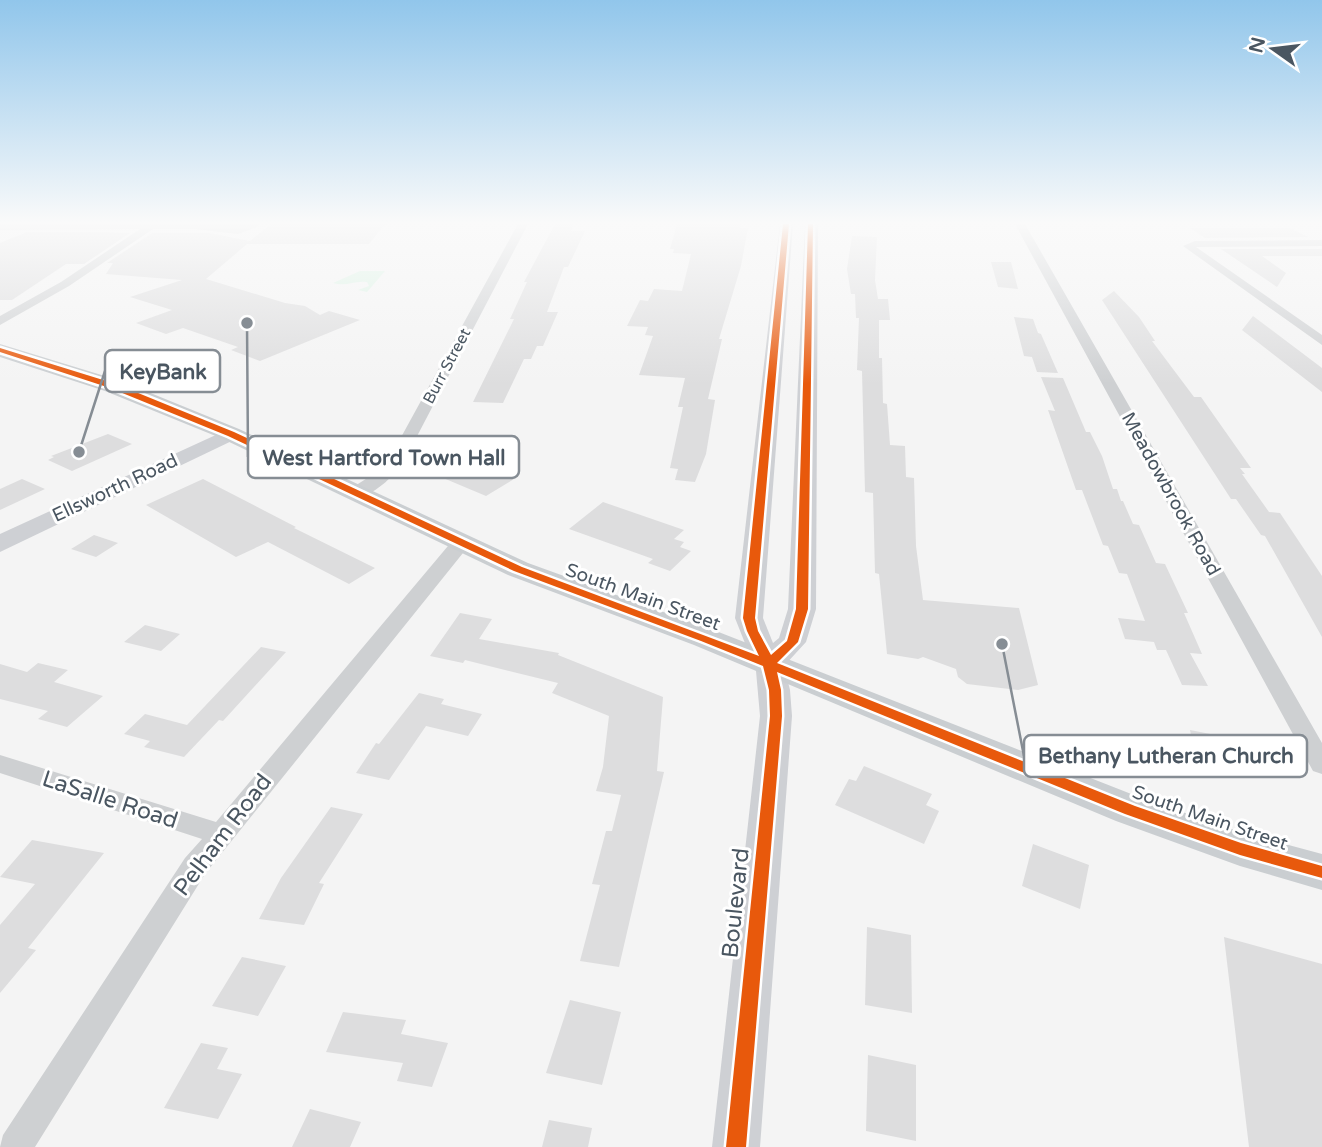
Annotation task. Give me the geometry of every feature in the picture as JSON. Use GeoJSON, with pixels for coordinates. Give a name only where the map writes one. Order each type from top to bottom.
{"type":"FeatureCollection","features":[{"type":"Feature","properties":{"kind":"main road","name":"Boulevard"},"geometry":{"type":"LineString","coordinates":[[736,1147],[776,716],[776,697],[769,664],[750,628],[749,618],[781,278]]}},
{"type":"Feature","properties":{"kind":"main road"},"geometry":{"type":"LineString","coordinates":[[769,664],[792,642],[802,609],[810,278]]}},
{"type":"Feature","properties":{"kind":"main road"},"geometry":{"type":"LineString","coordinates":[[776,327],[809,329]]}},
{"type":"Feature","properties":{"kind":"main road","name":"South Main Street"},"geometry":{"type":"LineString","coordinates":[[0,349],[113,386],[230,434],[518,569],[769,664],[1130,810],[1240,849],[1322,872]]}},
{"type":"Feature","properties":{"kind":"main road","name":"Ellsworth Road"},"geometry":{"type":"LineString","coordinates":[[0,544],[230,434]]}},
{"type":"Feature","properties":{"kind":"main road"},"geometry":{"type":"LineString","coordinates":[[765,444],[806,447]]}},
{"type":"Feature","properties":{"kind":"street"},"geometry":{"type":"LineString","coordinates":[[0,321],[75,278]]}},
{"type":"Feature","properties":{"kind":"street","name":"Burr Street"},"geometry":{"type":"LineString","coordinates":[[356,493],[386,474],[395,463],[494,278]]}},
{"type":"Feature","properties":{"kind":"street","name":"Meadowbrook Road"},"geometry":{"type":"LineString","coordinates":[[1050,278],[1322,765]]}},
{"type":"Feature","properties":{"kind":"street"},"geometry":{"type":"LineString","coordinates":[[1232,278],[1322,341]]}},
{"type":"Feature","properties":{"kind":"street","name":"Pelham Road"},"geometry":{"type":"LineString","coordinates":[[15,1147],[195,866],[460,544]]}},
{"type":"Feature","properties":{"kind":"street","name":"LaSalle Road"},"geometry":{"type":"LineString","coordinates":[[0,764],[220,834]]}},
{"type":"Feature","properties":{"kind":"green space"},"geometry":{"type":"Polygon","coordinates":[[[345,278],[379,278],[367,292],[358,290],[369,286],[367,282],[333,283],[345,278]]]}},
{"type":"Feature","properties":{"kind":"building"},"geometry":{"type":"Polygon","coordinates":[[[0,278],[46,278],[12,300],[0,300],[0,278]]]}},
{"type":"Feature","properties":{"kind":"building"},"geometry":{"type":"Polygon","coordinates":[[[151,278],[208,278],[206,279],[285,303],[305,306],[320,315],[329,311],[360,320],[260,361],[231,350],[238,347],[183,328],[166,334],[136,323],[172,310],[130,297],[182,280],[151,278]]]}},
{"type":"Feature","properties":{"kind":"building"},"geometry":{"type":"Polygon","coordinates":[[[526,278],[560,278],[547,312],[558,312],[543,346],[537,346],[531,359],[524,359],[503,403],[473,402],[514,319],[510,319],[527,282],[524,282],[526,278]]]}},
{"type":"Feature","properties":{"kind":"building"},"geometry":{"type":"Polygon","coordinates":[[[685,278],[738,278],[719,339],[722,339],[708,399],[715,400],[706,454],[695,482],[675,480],[678,469],[670,468],[683,407],[678,407],[685,378],[639,375],[653,336],[645,335],[648,327],[627,326],[640,300],[648,301],[654,289],[682,291],[685,278]]]}},
{"type":"Feature","properties":{"kind":"building"},"geometry":{"type":"Polygon","coordinates":[[[848,278],[875,278],[878,299],[888,299],[890,320],[879,320],[883,403],[887,404],[890,445],[905,446],[906,477],[914,478],[916,546],[923,600],[1019,608],[1038,685],[1018,690],[967,684],[958,677],[956,669],[923,657],[918,659],[887,654],[879,574],[875,573],[873,493],[865,492],[862,371],[857,370],[859,318],[856,318],[855,294],[851,294],[848,278]]]}},
{"type":"Feature","properties":{"kind":"building"},"geometry":{"type":"Polygon","coordinates":[[[995,278],[1015,278],[1018,289],[998,287],[995,278]]]}},
{"type":"Feature","properties":{"kind":"building"},"geometry":{"type":"Polygon","coordinates":[[[1263,278],[1283,278],[1277,287],[1263,278]]]}},
{"type":"Feature","properties":{"kind":"building"},"geometry":{"type":"Polygon","coordinates":[[[1114,291],[1139,317],[1155,341],[1152,341],[1194,397],[1201,397],[1251,468],[1240,468],[1245,474],[1242,474],[1269,512],[1280,513],[1322,576],[1322,637],[1265,536],[1261,535],[1236,499],[1231,499],[1102,300],[1114,291]]]}},
{"type":"Feature","properties":{"kind":"building"},"geometry":{"type":"Polygon","coordinates":[[[1253,316],[1322,368],[1322,392],[1242,330],[1253,316]]]}},
{"type":"Feature","properties":{"kind":"building"},"geometry":{"type":"Polygon","coordinates":[[[1014,317],[1033,319],[1058,373],[1037,372],[1032,357],[1024,356],[1014,317]]]}},
{"type":"Feature","properties":{"kind":"building"},"geometry":{"type":"Polygon","coordinates":[[[1041,377],[1063,378],[1086,432],[1090,432],[1102,456],[1113,489],[1117,489],[1133,524],[1139,525],[1156,563],[1165,564],[1188,613],[1184,613],[1202,654],[1190,653],[1208,686],[1182,685],[1166,650],[1157,650],[1154,642],[1125,639],[1118,618],[1145,621],[1127,574],[1119,573],[1108,546],[1103,545],[1082,490],[1076,490],[1048,410],[1055,411],[1041,377]]]}},
{"type":"Feature","properties":{"kind":"building"},"geometry":{"type":"Polygon","coordinates":[[[108,434],[132,444],[72,471],[48,460],[54,457],[51,456],[108,434]]]}},
{"type":"Feature","properties":{"kind":"building"},"geometry":{"type":"Polygon","coordinates":[[[464,459],[514,479],[486,496],[436,475],[464,459]]]}},
{"type":"Feature","properties":{"kind":"building"},"geometry":{"type":"Polygon","coordinates":[[[22,479],[45,489],[0,510],[0,489],[22,479]]]}},
{"type":"Feature","properties":{"kind":"building"},"geometry":{"type":"Polygon","coordinates":[[[203,479],[375,568],[349,584],[268,542],[236,557],[146,505],[203,479]]]}},
{"type":"Feature","properties":{"kind":"building"},"geometry":{"type":"Polygon","coordinates":[[[603,502],[684,530],[674,539],[684,542],[680,547],[691,551],[670,571],[648,563],[653,559],[569,529],[603,502]]]}},
{"type":"Feature","properties":{"kind":"building"},"geometry":{"type":"Polygon","coordinates":[[[94,535],[118,543],[96,557],[71,549],[94,535]]]}},
{"type":"Feature","properties":{"kind":"building"},"geometry":{"type":"Polygon","coordinates":[[[460,613],[492,619],[479,639],[559,653],[558,655],[663,697],[657,771],[664,772],[619,967],[580,961],[600,885],[592,884],[606,831],[612,831],[621,795],[596,791],[603,767],[609,716],[552,693],[558,683],[465,660],[463,663],[430,656],[460,613]]]}},
{"type":"Feature","properties":{"kind":"building"},"geometry":{"type":"Polygon","coordinates":[[[145,625],[180,634],[161,651],[124,642],[145,625]]]}},
{"type":"Feature","properties":{"kind":"building"},"geometry":{"type":"Polygon","coordinates":[[[261,647],[286,652],[223,721],[219,720],[184,757],[144,747],[150,741],[124,734],[145,714],[187,725],[261,647]]]}},
{"type":"Feature","properties":{"kind":"building"},"geometry":{"type":"Polygon","coordinates":[[[38,663],[68,670],[54,682],[103,696],[67,727],[38,719],[48,711],[0,699],[0,664],[27,672],[38,663]]]}},
{"type":"Feature","properties":{"kind":"building"},"geometry":{"type":"Polygon","coordinates":[[[419,693],[444,699],[441,704],[482,714],[468,736],[426,726],[389,780],[356,773],[376,743],[379,744],[419,693]]]}},
{"type":"Feature","properties":{"kind":"building"},"geometry":{"type":"Polygon","coordinates":[[[1190,730],[1241,740],[1249,770],[1196,760],[1190,730]]]}},
{"type":"Feature","properties":{"kind":"building"},"geometry":{"type":"Polygon","coordinates":[[[864,766],[932,794],[926,805],[939,811],[924,844],[835,805],[849,779],[856,781],[864,766]]]}},
{"type":"Feature","properties":{"kind":"building"},"geometry":{"type":"Polygon","coordinates":[[[331,807],[363,814],[319,883],[324,884],[304,925],[259,919],[281,878],[331,807]]]}},
{"type":"Feature","properties":{"kind":"building"},"geometry":{"type":"Polygon","coordinates":[[[32,840],[104,853],[28,948],[36,950],[0,993],[0,925],[35,884],[0,877],[32,840]]]}},
{"type":"Feature","properties":{"kind":"building"},"geometry":{"type":"Polygon","coordinates":[[[1033,844],[1089,865],[1080,909],[1022,886],[1033,844]]]}},
{"type":"Feature","properties":{"kind":"building"},"geometry":{"type":"Polygon","coordinates":[[[867,927],[911,935],[912,1013],[865,1005],[867,927]]]}},
{"type":"Feature","properties":{"kind":"building"},"geometry":{"type":"Polygon","coordinates":[[[1224,937],[1322,964],[1322,1147],[1249,1147],[1224,937]]]}},
{"type":"Feature","properties":{"kind":"building"},"geometry":{"type":"Polygon","coordinates":[[[242,957],[286,966],[258,1016],[212,1006],[242,957]]]}},
{"type":"Feature","properties":{"kind":"building"},"geometry":{"type":"Polygon","coordinates":[[[570,1000],[621,1012],[602,1085],[546,1073],[570,1000]]]}},
{"type":"Feature","properties":{"kind":"building"},"geometry":{"type":"Polygon","coordinates":[[[343,1012],[406,1020],[401,1034],[448,1043],[432,1087],[397,1081],[403,1063],[326,1052],[343,1012]]]}},
{"type":"Feature","properties":{"kind":"building"},"geometry":{"type":"Polygon","coordinates":[[[201,1043],[228,1048],[217,1069],[242,1074],[218,1119],[164,1108],[201,1043]]]}},
{"type":"Feature","properties":{"kind":"building"},"geometry":{"type":"Polygon","coordinates":[[[868,1055],[916,1065],[916,1141],[866,1131],[868,1055]]]}},
{"type":"Feature","properties":{"kind":"building"},"geometry":{"type":"Polygon","coordinates":[[[310,1109],[361,1122],[350,1147],[292,1147],[310,1109]]]}},
{"type":"Feature","properties":{"kind":"building"},"geometry":{"type":"Polygon","coordinates":[[[549,1120],[592,1128],[588,1147],[542,1147],[549,1120]]]}},
{"type":"Feature","properties":{"kind":"cycle path"},"geometry":{"type":"LineString","coordinates":[[736,1147],[776,716],[771,671],[752,631],[749,618],[781,278]]}},
{"type":"Feature","properties":{"kind":"cycle path"},"geometry":{"type":"LineString","coordinates":[[769,664],[792,642],[802,609],[810,278]]}},
{"type":"Feature","properties":{"kind":"cycle path"},"geometry":{"type":"LineString","coordinates":[[0,350],[113,386],[231,434],[518,569],[705,638],[1130,810],[1240,849],[1322,872]]}},
{"type":"Feature","properties":{"kind":"place","name":"West Hartford Town Hall"},"geometry":{"type":"Point","coordinates":[247,323]}},
{"type":"Feature","properties":{"kind":"place","name":"KeyBank"},"geometry":{"type":"Point","coordinates":[79,452]}},
{"type":"Feature","properties":{"kind":"place","name":"Bethany Lutheran Church"},"geometry":{"type":"Point","coordinates":[1002,644]}}]}
